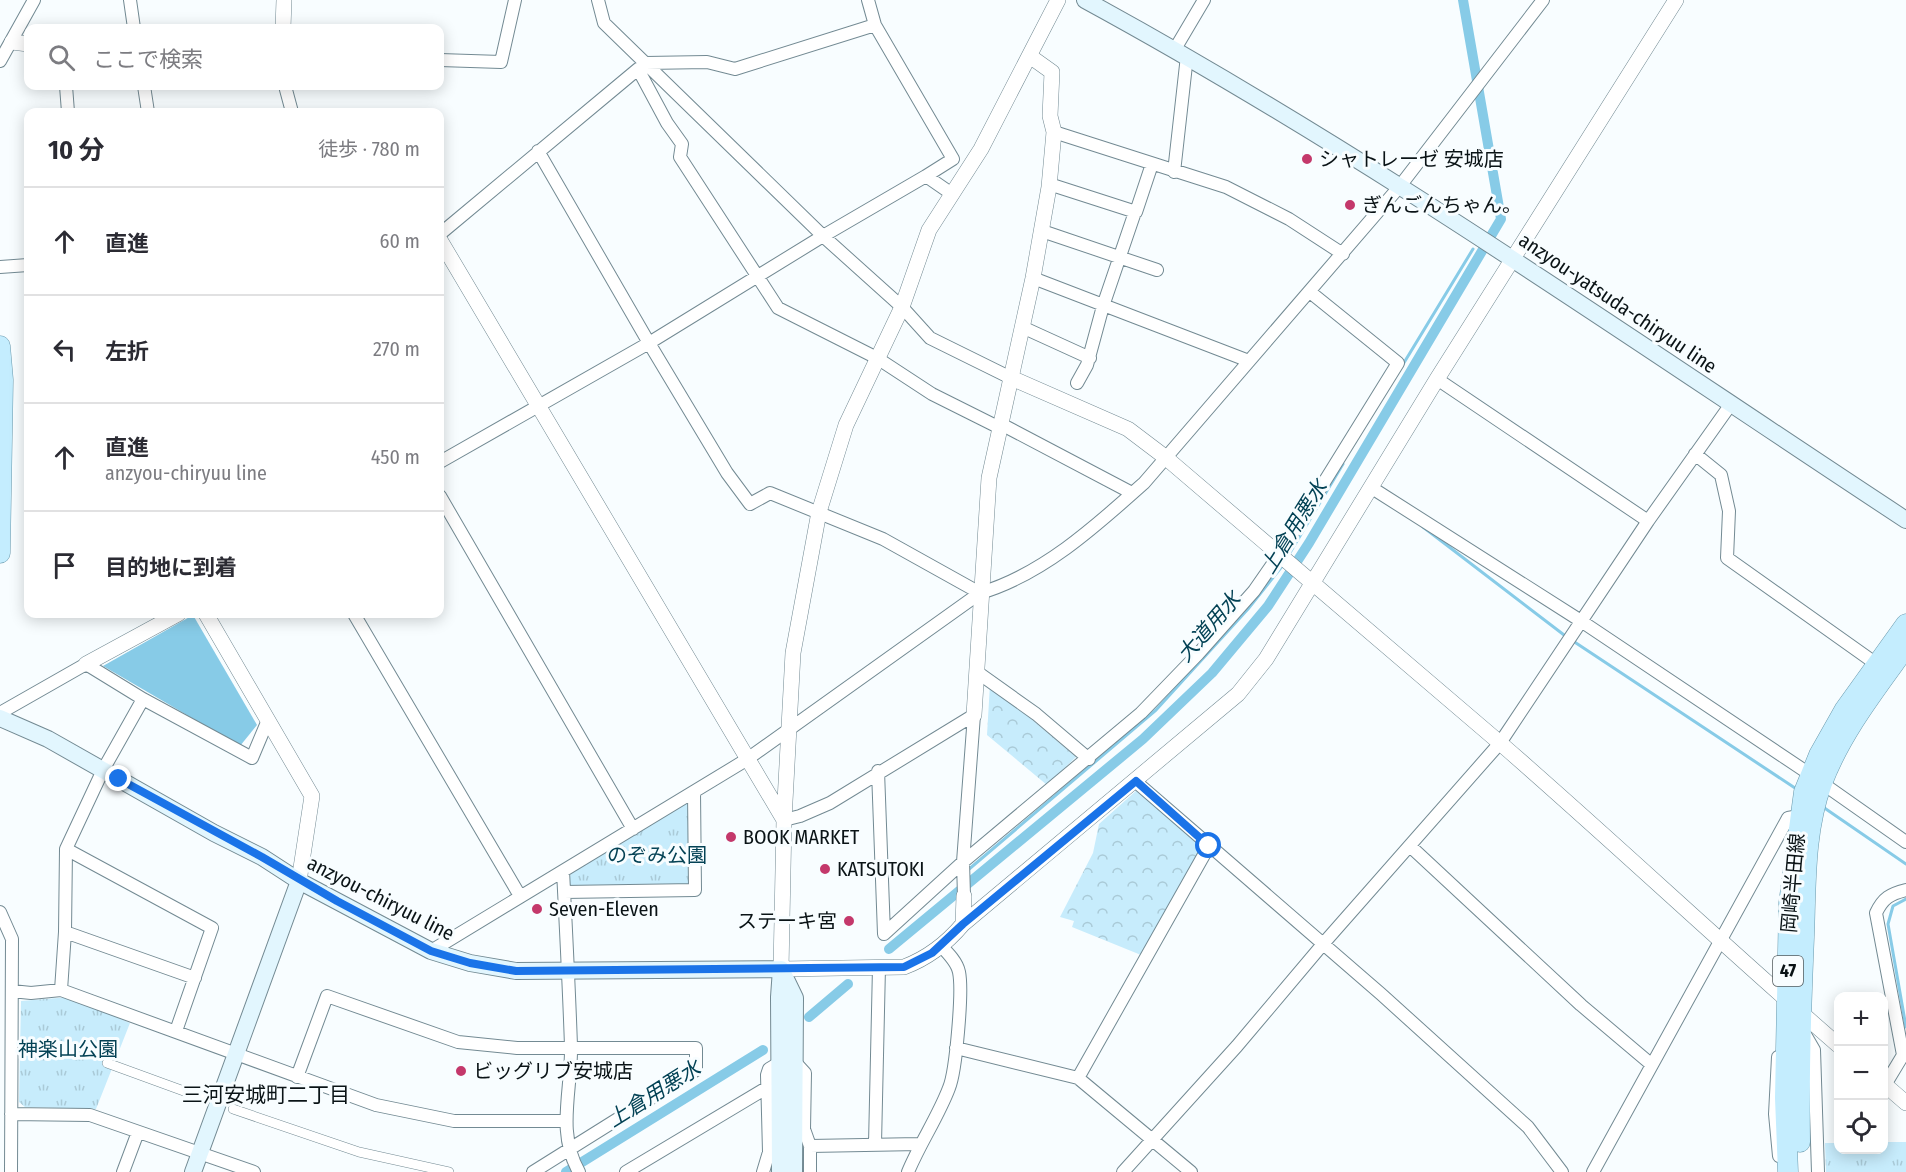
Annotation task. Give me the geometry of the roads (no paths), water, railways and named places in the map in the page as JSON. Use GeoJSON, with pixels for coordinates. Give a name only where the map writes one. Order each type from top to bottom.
{"type":"FeatureCollection","features":[{"type":"Feature","properties":{"kind":"main road","name":"anzyou-yatsuda-chiryuu line"},"geometry":{"type":"LineString","coordinates":[[1085,0],[1181,52],[1478,234],[1906,520]]}},
{"type":"Feature","properties":{"kind":"main road"},"geometry":{"type":"LineString","coordinates":[[0,346],[3,380],[0,553]]}},
{"type":"Feature","properties":{"kind":"main road","name":"岡崎半田線"},"geometry":{"type":"LineString","coordinates":[[1795,1018],[1789,903],[1799,816],[1816,779],[1834,727],[1875,663],[1906,624]]}},
{"type":"Feature","properties":{"kind":"main road","name":"岡崎半田線"},"geometry":{"type":"LineString","coordinates":[[1789,1171],[1785,1098],[1795,1018],[1816,779],[1906,647]]}},
{"type":"Feature","properties":{"kind":"main road","name":"anzyou-chiryuu line"},"geometry":{"type":"LineString","coordinates":[[0,718],[48,739],[214,833],[262,857],[299,880],[431,951],[470,963],[516,971],[781,969]]}},
{"type":"Feature","properties":{"kind":"main road"},"geometry":{"type":"LineString","coordinates":[[193,1172],[299,880]]}},
{"type":"Feature","properties":{"kind":"main road"},"geometry":{"type":"LineString","coordinates":[[781,969],[794,1172]]}},
{"type":"Feature","properties":{"kind":"main road"},"geometry":{"type":"LineString","coordinates":[[780,1172],[786,1062]]}},
{"type":"Feature","properties":{"kind":"street"},"geometry":{"type":"LineString","coordinates":[[0,61],[34,0]]}},
{"type":"Feature","properties":{"kind":"street"},"geometry":{"type":"LineString","coordinates":[[130,0],[133,24]]}},
{"type":"Feature","properties":{"kind":"street"},"geometry":{"type":"LineString","coordinates":[[283,24],[284,0]]}},
{"type":"Feature","properties":{"kind":"street"},"geometry":{"type":"LineString","coordinates":[[444,60],[501,62],[514,0]]}},
{"type":"Feature","properties":{"kind":"street"},"geometry":{"type":"LineString","coordinates":[[598,0],[604,23],[642,66],[902,307],[930,338],[947,348],[1128,429],[1165,457],[1500,743],[1722,940],[1795,1018],[1814,1050],[1818,1172]]}},
{"type":"Feature","properties":{"kind":"street"},"geometry":{"type":"LineString","coordinates":[[444,460],[649,344],[756,276],[953,159],[875,25],[868,0]]}},
{"type":"Feature","properties":{"kind":"street"},"geometry":{"type":"LineString","coordinates":[[1058,0],[1031,57],[981,149],[929,230],[902,307],[846,425],[819,512],[804,581],[793,653],[784,820],[781,969],[904,967],[918,962],[941,946],[963,924],[1238,694],[1266,659],[1308,579],[1372,488],[1437,379],[1676,0]]}},
{"type":"Feature","properties":{"kind":"street"},"geometry":{"type":"LineString","coordinates":[[1174,172],[1181,52],[1204,0]]}},
{"type":"Feature","properties":{"kind":"street"},"geometry":{"type":"LineString","coordinates":[[431,951],[746,760],[789,727],[980,593],[998,588],[1041,564],[1085,533],[1132,494],[1400,186],[1543,0]]}},
{"type":"Feature","properties":{"kind":"street"},"geometry":{"type":"LineString","coordinates":[[444,233],[538,151],[642,66],[707,62],[735,69],[875,25]]}},
{"type":"Feature","properties":{"kind":"street"},"geometry":{"type":"LineString","coordinates":[[12,42],[24,44]]}},
{"type":"Feature","properties":{"kind":"street"},"geometry":{"type":"LineString","coordinates":[[963,924],[963,862],[988,478],[1009,376],[1034,278],[1049,183],[1054,132],[1050,116],[1052,72],[1031,57]]}},
{"type":"Feature","properties":{"kind":"street"},"geometry":{"type":"LineString","coordinates":[[642,66],[667,123],[682,144],[680,157],[778,308],[877,358],[932,394],[1132,494]]}},
{"type":"Feature","properties":{"kind":"street"},"geometry":{"type":"LineString","coordinates":[[66,90],[68,108]]}},
{"type":"Feature","properties":{"kind":"street"},"geometry":{"type":"LineString","coordinates":[[145,90],[147,108]]}},
{"type":"Feature","properties":{"kind":"street"},"geometry":{"type":"LineString","coordinates":[[286,90],[291,108]]}},
{"type":"Feature","properties":{"kind":"street"},"geometry":{"type":"LineString","coordinates":[[1054,132],[1226,187],[1289,219],[1343,254]]}},
{"type":"Feature","properties":{"kind":"street"},"geometry":{"type":"LineString","coordinates":[[538,151],[726,473],[750,504],[770,493],[882,538],[980,593]]}},
{"type":"Feature","properties":{"kind":"street"},"geometry":{"type":"LineString","coordinates":[[1077,383],[1090,358],[1103,306],[1152,164]]}},
{"type":"Feature","properties":{"kind":"street"},"geometry":{"type":"LineString","coordinates":[[926,176],[952,194]]}},
{"type":"Feature","properties":{"kind":"street"},"geometry":{"type":"LineString","coordinates":[[1049,183],[1135,212]]}},
{"type":"Feature","properties":{"kind":"street"},"geometry":{"type":"LineString","coordinates":[[1042,231],[1157,270]]}},
{"type":"Feature","properties":{"kind":"street"},"geometry":{"type":"LineString","coordinates":[[444,247],[746,760],[784,820]]}},
{"type":"Feature","properties":{"kind":"street"},"geometry":{"type":"LineString","coordinates":[[0,267],[24,266]]}},
{"type":"Feature","properties":{"kind":"street"},"geometry":{"type":"LineString","coordinates":[[1034,278],[1249,361]]}},
{"type":"Feature","properties":{"kind":"street"},"geometry":{"type":"LineString","coordinates":[[878,771],[884,934],[963,862],[1089,759],[1141,713],[1254,591],[1280,556],[1398,363],[1310,292]]}},
{"type":"Feature","properties":{"kind":"street"},"geometry":{"type":"LineString","coordinates":[[1022,327],[1090,358]]}},
{"type":"Feature","properties":{"kind":"street"},"geometry":{"type":"LineString","coordinates":[[1437,379],[1648,521]]}},
{"type":"Feature","properties":{"kind":"street"},"geometry":{"type":"LineString","coordinates":[[1123,1172],[1237,1046],[1323,944],[1500,743],[1648,521],[1731,404]]}},
{"type":"Feature","properties":{"kind":"street"},"geometry":{"type":"LineString","coordinates":[[1695,454],[1721,475],[1729,511],[1727,558],[1875,663]]}},
{"type":"Feature","properties":{"kind":"street"},"geometry":{"type":"LineString","coordinates":[[1372,488],[1581,621],[1906,842]]}},
{"type":"Feature","properties":{"kind":"street"},"geometry":{"type":"LineString","coordinates":[[444,503],[633,829]]}},
{"type":"Feature","properties":{"kind":"street"},"geometry":{"type":"LineString","coordinates":[[0,713],[171,618]]}},
{"type":"Feature","properties":{"kind":"street"},"geometry":{"type":"LineString","coordinates":[[208,618],[312,796],[299,880]]}},
{"type":"Feature","properties":{"kind":"street"},"geometry":{"type":"LineString","coordinates":[[356,618],[520,896]]}},
{"type":"Feature","properties":{"kind":"street"},"geometry":{"type":"LineString","coordinates":[[86,664],[143,699],[252,758],[268,720]]}},
{"type":"Feature","properties":{"kind":"street"},"geometry":{"type":"LineString","coordinates":[[977,672],[1036,714],[1089,759]]}},
{"type":"Feature","properties":{"kind":"street"},"geometry":{"type":"LineString","coordinates":[[61,990],[65,932],[66,849],[103,770],[143,699]]}},
{"type":"Feature","properties":{"kind":"street"},"geometry":{"type":"LineString","coordinates":[[784,820],[830,803],[878,771],[974,715]]}},
{"type":"Feature","properties":{"kind":"street"},"geometry":{"type":"LineString","coordinates":[[1136,781],[1528,1127],[1562,1172]]}},
{"type":"Feature","properties":{"kind":"street"},"geometry":{"type":"LineString","coordinates":[[564,892],[696,890],[694,792]]}},
{"type":"Feature","properties":{"kind":"street"},"geometry":{"type":"LineString","coordinates":[[1593,1172],[1788,818],[1799,816]]}},
{"type":"Feature","properties":{"kind":"street"},"geometry":{"type":"LineString","coordinates":[[1078,1078],[1209,846]]}},
{"type":"Feature","properties":{"kind":"street"},"geometry":{"type":"LineString","coordinates":[[1410,846],[1581,1005],[1652,1065]]}},
{"type":"Feature","properties":{"kind":"street"},"geometry":{"type":"LineString","coordinates":[[66,849],[212,928],[176,1031]]}},
{"type":"Feature","properties":{"kind":"street"},"geometry":{"type":"LineString","coordinates":[[563,871],[571,1048],[571,1086],[564,1121],[569,1153],[579,1172]]}},
{"type":"Feature","properties":{"kind":"street"},"geometry":{"type":"LineString","coordinates":[[1888,1079],[1903,1055],[1876,914],[1886,897],[1906,890]]}},
{"type":"Feature","properties":{"kind":"street"},"geometry":{"type":"LineString","coordinates":[[0,912],[12,939],[11,1114],[6,1139],[11,1172]]}},
{"type":"Feature","properties":{"kind":"street"},"geometry":{"type":"LineString","coordinates":[[65,932],[195,978]]}},
{"type":"Feature","properties":{"kind":"street"},"geometry":{"type":"LineString","coordinates":[[908,1172],[919,1144],[949,1087],[956,1048],[960,973],[954,961],[941,946]]}},
{"type":"Feature","properties":{"kind":"street"},"geometry":{"type":"LineString","coordinates":[[875,1144],[879,967]]}},
{"type":"Feature","properties":{"kind":"street"},"geometry":{"type":"LineString","coordinates":[[12,991],[31,993],[61,990],[376,1105],[454,1121],[564,1121]]}},
{"type":"Feature","properties":{"kind":"street"},"geometry":{"type":"LineString","coordinates":[[297,1077],[327,996],[458,1042],[517,1048],[696,1048],[696,1070],[569,1153],[533,1172]]}},
{"type":"Feature","properties":{"kind":"street"},"geometry":{"type":"LineString","coordinates":[[1795,1018],[1834,1042]]}},
{"type":"Feature","properties":{"kind":"street"},"geometry":{"type":"LineString","coordinates":[[956,1048],[1078,1078],[1191,1172]]}},
{"type":"Feature","properties":{"kind":"street"},"geometry":{"type":"LineString","coordinates":[[760,1170],[769,1152],[769,1069],[786,1062],[805,1073],[804,1129],[810,1146],[810,1172]]}},
{"type":"Feature","properties":{"kind":"street"},"geometry":{"type":"LineString","coordinates":[[107,1063],[202,1098]]}},
{"type":"Feature","properties":{"kind":"street"},"geometry":{"type":"LineString","coordinates":[[626,1172],[768,1087]]}},
{"type":"Feature","properties":{"kind":"street"},"geometry":{"type":"LineString","coordinates":[[1888,1088],[1906,1102]]}},
{"type":"Feature","properties":{"kind":"street"},"geometry":{"type":"LineString","coordinates":[[232,1109],[359,1152],[449,1172]]}},
{"type":"Feature","properties":{"kind":"street"},"geometry":{"type":"LineString","coordinates":[[11,1114],[90,1115],[254,1172]]}},
{"type":"Feature","properties":{"kind":"street"},"geometry":{"type":"LineString","coordinates":[[123,1172],[138,1132]]}},
{"type":"Feature","properties":{"kind":"street"},"geometry":{"type":"LineString","coordinates":[[810,1146],[919,1144]]}},
{"type":"Feature","properties":{"kind":"water"},"geometry":{"type":"Polygon","coordinates":[[[188,618],[195,618],[257,725],[240,746],[103,666],[188,618]]]}},
{"type":"Feature","properties":{"kind":"waterway","name":"上倉用悪水"},"geometry":{"type":"LineString","coordinates":[[889,949],[1143,739],[1212,673],[1268,606],[1309,543],[1501,219],[1463,0]]}},
{"type":"Feature","properties":{"kind":"waterway","name":"大道用水"},"geometry":{"type":"LineString","coordinates":[[1402,366],[1473,249]]}},
{"type":"Feature","properties":{"kind":"waterway","name":"大道用水"},"geometry":{"type":"LineString","coordinates":[[1288,556],[1343,464]]}},
{"type":"Feature","properties":{"kind":"waterway"},"geometry":{"type":"LineString","coordinates":[[1423,527],[1568,638]]}},
{"type":"Feature","properties":{"kind":"waterway","name":"大道用水"},"geometry":{"type":"LineString","coordinates":[[968,870],[1156,710],[1248,609],[1283,565]]}},
{"type":"Feature","properties":{"kind":"waterway"},"geometry":{"type":"LineString","coordinates":[[1573,641],[1798,790]]}},
{"type":"Feature","properties":{"kind":"waterway"},"geometry":{"type":"LineString","coordinates":[[1823,807],[1906,864]]}},
{"type":"Feature","properties":{"kind":"waterway"},"geometry":{"type":"LineString","coordinates":[[1906,899],[1893,906],[1888,924],[1906,1027]]}},
{"type":"Feature","properties":{"kind":"waterway","name":"上倉用悪水"},"geometry":{"type":"LineString","coordinates":[[809,1017],[848,984]]}},
{"type":"Feature","properties":{"kind":"waterway","name":"上倉用悪水"},"geometry":{"type":"LineString","coordinates":[[566,1172],[763,1050]]}},
{"type":"Feature","properties":{"kind":"place","name":"シャトレーゼ 安城店"},"geometry":{"type":"Point","coordinates":[1307,159]}},
{"type":"Feature","properties":{"kind":"place","name":"ぎんごんちゃん。"},"geometry":{"type":"Point","coordinates":[1350,205]}},
{"type":"Feature","properties":{"kind":"place","name":"BOOK MARKET"},"geometry":{"type":"Point","coordinates":[731,837]}},
{"type":"Feature","properties":{"kind":"place","name":"KATSUTOKI"},"geometry":{"type":"Point","coordinates":[825,869]}},
{"type":"Feature","properties":{"kind":"place","name":"Seven-Eleven"},"geometry":{"type":"Point","coordinates":[537,909]}},
{"type":"Feature","properties":{"kind":"place","name":"ステーキ宮"},"geometry":{"type":"Point","coordinates":[849,921]}},
{"type":"Feature","properties":{"kind":"place","name":"ビッグリブ安城店"},"geometry":{"type":"Point","coordinates":[461,1071]}},
{"type":"Feature","properties":{"kind":"district","name":"三河安城町二丁目"},"geometry":{"type":"Point","coordinates":[266,1095]}},
{"type":"Feature","properties":{"kind":"park label","name":"のぞみ公園"},"geometry":{"type":"Point","coordinates":[657,855]}},
{"type":"Feature","properties":{"kind":"park label","name":"神楽山公園"},"geometry":{"type":"Point","coordinates":[68,1049]}}]}
